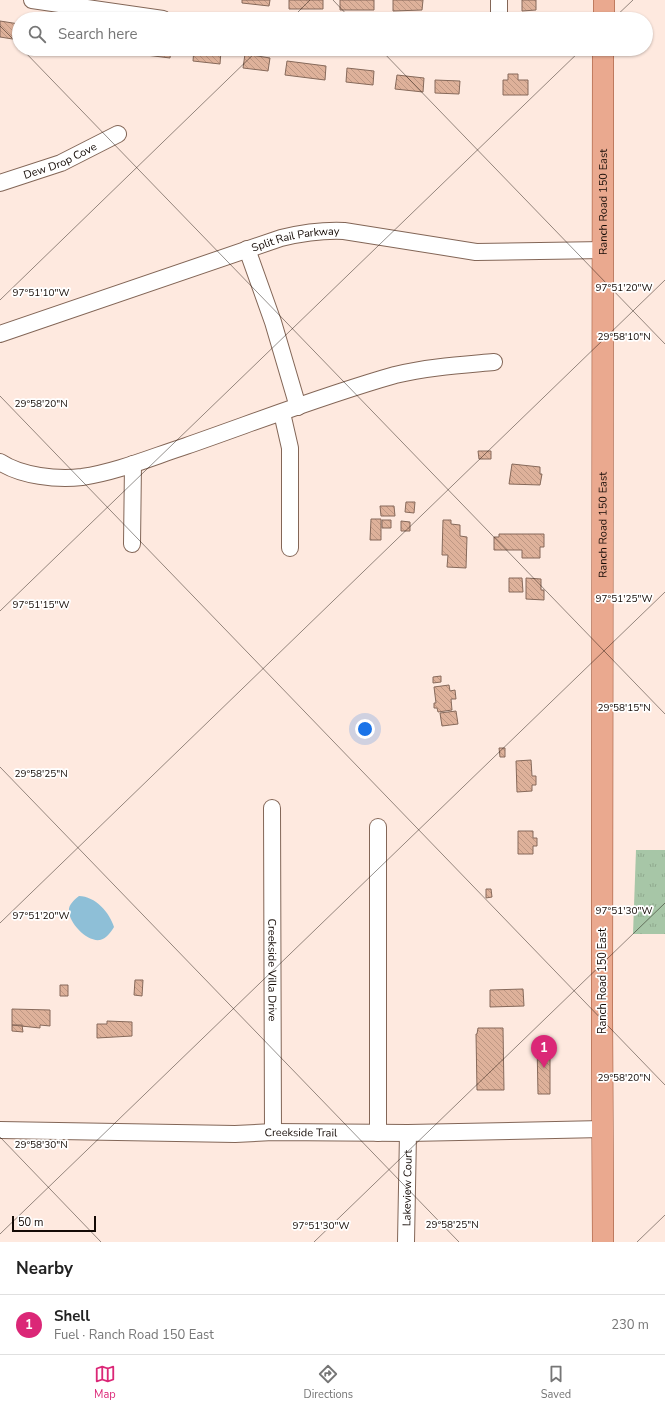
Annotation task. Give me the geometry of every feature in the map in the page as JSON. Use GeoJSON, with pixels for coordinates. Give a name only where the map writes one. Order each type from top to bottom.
{"type":"FeatureCollection","features":[{"type":"Feature","properties":{"kind":"main road"},"geometry":{"type":"LineString","coordinates":[[604,0],[604,12]]}},
{"type":"Feature","properties":{"kind":"main road","name":"Ranch Road 150 East"},"geometry":{"type":"LineString","coordinates":[[603,56],[603,1242]]}},
{"type":"Feature","properties":{"kind":"street"},"geometry":{"type":"LineString","coordinates":[[32,0],[115,12]]}},
{"type":"Feature","properties":{"kind":"street"},"geometry":{"type":"LineString","coordinates":[[499,0],[499,12]]}},
{"type":"Feature","properties":{"kind":"street","name":"Dew Drop Cove"},"geometry":{"type":"LineString","coordinates":[[0,183],[61,163],[118,134]]}},
{"type":"Feature","properties":{"kind":"street","name":"Split Rail Parkway"},"geometry":{"type":"LineString","coordinates":[[0,334],[281,238],[325,230],[391,238],[476,252],[604,250]]}},
{"type":"Feature","properties":{"kind":"street"},"geometry":{"type":"LineString","coordinates":[[247,250],[273,322],[298,407]]}},
{"type":"Feature","properties":{"kind":"street"},"geometry":{"type":"LineString","coordinates":[[0,462],[27,473],[53,478],[82,477],[134,464],[298,407],[395,376],[444,366],[494,362]]}},
{"type":"Feature","properties":{"kind":"street"},"geometry":{"type":"LineString","coordinates":[[282,413],[290,448],[290,548]]}},
{"type":"Feature","properties":{"kind":"street"},"geometry":{"type":"LineString","coordinates":[[132,544],[134,464]]}},
{"type":"Feature","properties":{"kind":"street","name":"Creekside Villa Drive"},"geometry":{"type":"LineString","coordinates":[[272,808],[273,1132]]}},
{"type":"Feature","properties":{"kind":"street"},"geometry":{"type":"LineString","coordinates":[[378,827],[378,1132]]}},
{"type":"Feature","properties":{"kind":"street","name":"Creekside Trail"},"geometry":{"type":"LineString","coordinates":[[0,1130],[235,1134],[273,1132],[408,1133],[603,1129]]}},
{"type":"Feature","properties":{"kind":"street","name":"Lakeview Court"},"geometry":{"type":"LineString","coordinates":[[406,1242],[408,1133]]}},
{"type":"Feature","properties":{"kind":"green space"},"geometry":{"type":"Polygon","coordinates":[[[636,850],[665,850],[665,934],[633,934],[636,850]]]}},
{"type":"Feature","properties":{"kind":"water"},"geometry":{"type":"Polygon","coordinates":[[[79,896],[96,902],[109,916],[114,927],[104,938],[95,940],[84,935],[72,921],[69,909],[74,900],[79,896]]]}},
{"type":"Feature","properties":{"kind":"building"},"geometry":{"type":"Polygon","coordinates":[[[242,0],[270,0],[269,6],[242,3],[242,0]]]}},
{"type":"Feature","properties":{"kind":"building"},"geometry":{"type":"Polygon","coordinates":[[[289,0],[323,0],[323,9],[289,9],[289,0]]]}},
{"type":"Feature","properties":{"kind":"building"},"geometry":{"type":"Polygon","coordinates":[[[340,0],[374,0],[374,10],[340,10],[340,0]]]}},
{"type":"Feature","properties":{"kind":"building"},"geometry":{"type":"Polygon","coordinates":[[[393,0],[423,0],[422,10],[393,11],[393,0]]]}},
{"type":"Feature","properties":{"kind":"building"},"geometry":{"type":"Polygon","coordinates":[[[522,0],[536,0],[536,10],[522,11],[522,0]]]}},
{"type":"Feature","properties":{"kind":"building"},"geometry":{"type":"Polygon","coordinates":[[[0,21],[12,23],[12,39],[0,37],[0,21]]]}},
{"type":"Feature","properties":{"kind":"building"},"geometry":{"type":"Polygon","coordinates":[[[154,56],[170,56],[170,58],[154,56]]]}},
{"type":"Feature","properties":{"kind":"building"},"geometry":{"type":"Polygon","coordinates":[[[193,56],[221,56],[220,64],[193,61],[193,56]]]}},
{"type":"Feature","properties":{"kind":"building"},"geometry":{"type":"Polygon","coordinates":[[[245,56],[270,58],[268,71],[243,68],[245,56]]]}},
{"type":"Feature","properties":{"kind":"building"},"geometry":{"type":"Polygon","coordinates":[[[287,61],[326,66],[325,80],[285,75],[287,61]]]}},
{"type":"Feature","properties":{"kind":"building"},"geometry":{"type":"Polygon","coordinates":[[[347,68],[374,71],[373,85],[346,82],[347,68]]]}},
{"type":"Feature","properties":{"kind":"building"},"geometry":{"type":"Polygon","coordinates":[[[508,74],[518,74],[518,80],[528,80],[528,95],[503,95],[503,80],[508,80],[508,74]]]}},
{"type":"Feature","properties":{"kind":"building"},"geometry":{"type":"Polygon","coordinates":[[[397,75],[424,78],[423,92],[395,89],[397,75]]]}},
{"type":"Feature","properties":{"kind":"building"},"geometry":{"type":"Polygon","coordinates":[[[435,80],[460,81],[459,94],[435,93],[435,80]]]}},
{"type":"Feature","properties":{"kind":"building"},"geometry":{"type":"Polygon","coordinates":[[[478,451],[491,451],[491,459],[479,459],[478,451]]]}},
{"type":"Feature","properties":{"kind":"building"},"geometry":{"type":"Polygon","coordinates":[[[512,464],[540,467],[540,474],[542,474],[540,485],[509,484],[512,464]]]}},
{"type":"Feature","properties":{"kind":"building"},"geometry":{"type":"Polygon","coordinates":[[[406,502],[415,502],[414,513],[405,512],[406,502]]]}},
{"type":"Feature","properties":{"kind":"building"},"geometry":{"type":"Polygon","coordinates":[[[380,506],[394,506],[395,516],[381,516],[380,506]]]}},
{"type":"Feature","properties":{"kind":"building"},"geometry":{"type":"Polygon","coordinates":[[[371,519],[381,519],[381,540],[370,540],[371,519]]]}},
{"type":"Feature","properties":{"kind":"building"},"geometry":{"type":"Polygon","coordinates":[[[382,520],[391,520],[391,528],[382,528],[382,520]]]}},
{"type":"Feature","properties":{"kind":"building"},"geometry":{"type":"Polygon","coordinates":[[[443,520],[451,520],[451,524],[460,525],[460,536],[467,537],[466,568],[447,567],[448,555],[442,555],[443,520]]]}},
{"type":"Feature","properties":{"kind":"building"},"geometry":{"type":"Polygon","coordinates":[[[401,521],[410,522],[410,531],[401,531],[401,521]]]}},
{"type":"Feature","properties":{"kind":"building"},"geometry":{"type":"Polygon","coordinates":[[[499,534],[544,534],[544,547],[540,547],[540,558],[522,558],[522,550],[494,550],[494,537],[499,537],[499,534]]]}},
{"type":"Feature","properties":{"kind":"building"},"geometry":{"type":"Polygon","coordinates":[[[509,578],[522,578],[523,592],[509,592],[509,578]]]}},
{"type":"Feature","properties":{"kind":"building"},"geometry":{"type":"Polygon","coordinates":[[[526,578],[541,579],[541,590],[544,590],[544,600],[526,599],[526,578]]]}},
{"type":"Feature","properties":{"kind":"building"},"geometry":{"type":"Polygon","coordinates":[[[441,676],[441,682],[433,683],[433,677],[441,676]]]}},
{"type":"Feature","properties":{"kind":"building"},"geometry":{"type":"Polygon","coordinates":[[[449,685],[450,691],[455,690],[456,699],[451,699],[452,710],[438,712],[437,708],[434,708],[434,703],[436,703],[434,687],[449,685]]]}},
{"type":"Feature","properties":{"kind":"building"},"geometry":{"type":"Polygon","coordinates":[[[456,711],[458,724],[442,726],[440,713],[456,711]]]}},
{"type":"Feature","properties":{"kind":"building"},"geometry":{"type":"Polygon","coordinates":[[[499,748],[505,748],[505,757],[500,757],[499,748]]]}},
{"type":"Feature","properties":{"kind":"building"},"geometry":{"type":"Polygon","coordinates":[[[531,760],[532,776],[536,776],[536,785],[532,785],[532,791],[517,792],[516,761],[531,760]]]}},
{"type":"Feature","properties":{"kind":"building"},"geometry":{"type":"Polygon","coordinates":[[[518,831],[533,831],[533,838],[537,838],[537,846],[533,846],[533,854],[518,854],[518,831]]]}},
{"type":"Feature","properties":{"kind":"building"},"geometry":{"type":"Polygon","coordinates":[[[486,889],[491,889],[492,897],[486,898],[486,889]]]}},
{"type":"Feature","properties":{"kind":"building"},"geometry":{"type":"Polygon","coordinates":[[[135,980],[143,980],[142,996],[134,995],[135,980]]]}},
{"type":"Feature","properties":{"kind":"building"},"geometry":{"type":"Polygon","coordinates":[[[60,985],[68,985],[68,996],[60,996],[60,985]]]}},
{"type":"Feature","properties":{"kind":"building"},"geometry":{"type":"Polygon","coordinates":[[[523,989],[524,1006],[490,1007],[490,990],[523,989]]]}},
{"type":"Feature","properties":{"kind":"building"},"geometry":{"type":"Polygon","coordinates":[[[12,1009],[50,1010],[50,1026],[40,1025],[40,1028],[12,1025],[12,1009]]]}},
{"type":"Feature","properties":{"kind":"building"},"geometry":{"type":"Polygon","coordinates":[[[107,1021],[132,1022],[132,1036],[97,1038],[97,1024],[107,1024],[107,1021]]]}},
{"type":"Feature","properties":{"kind":"building"},"geometry":{"type":"Polygon","coordinates":[[[12,1025],[22,1025],[23,1032],[12,1031],[12,1025]]]}},
{"type":"Feature","properties":{"kind":"building"},"geometry":{"type":"Polygon","coordinates":[[[478,1028],[503,1028],[504,1090],[477,1090],[476,1034],[478,1028]]]}},
{"type":"Feature","properties":{"kind":"building"},"geometry":{"type":"Polygon","coordinates":[[[537,1043],[550,1043],[550,1094],[538,1094],[537,1043]]]}},
{"type":"Feature","properties":{"kind":"place","name":"Shell"},"geometry":{"type":"Point","coordinates":[544,1068]}}]}
